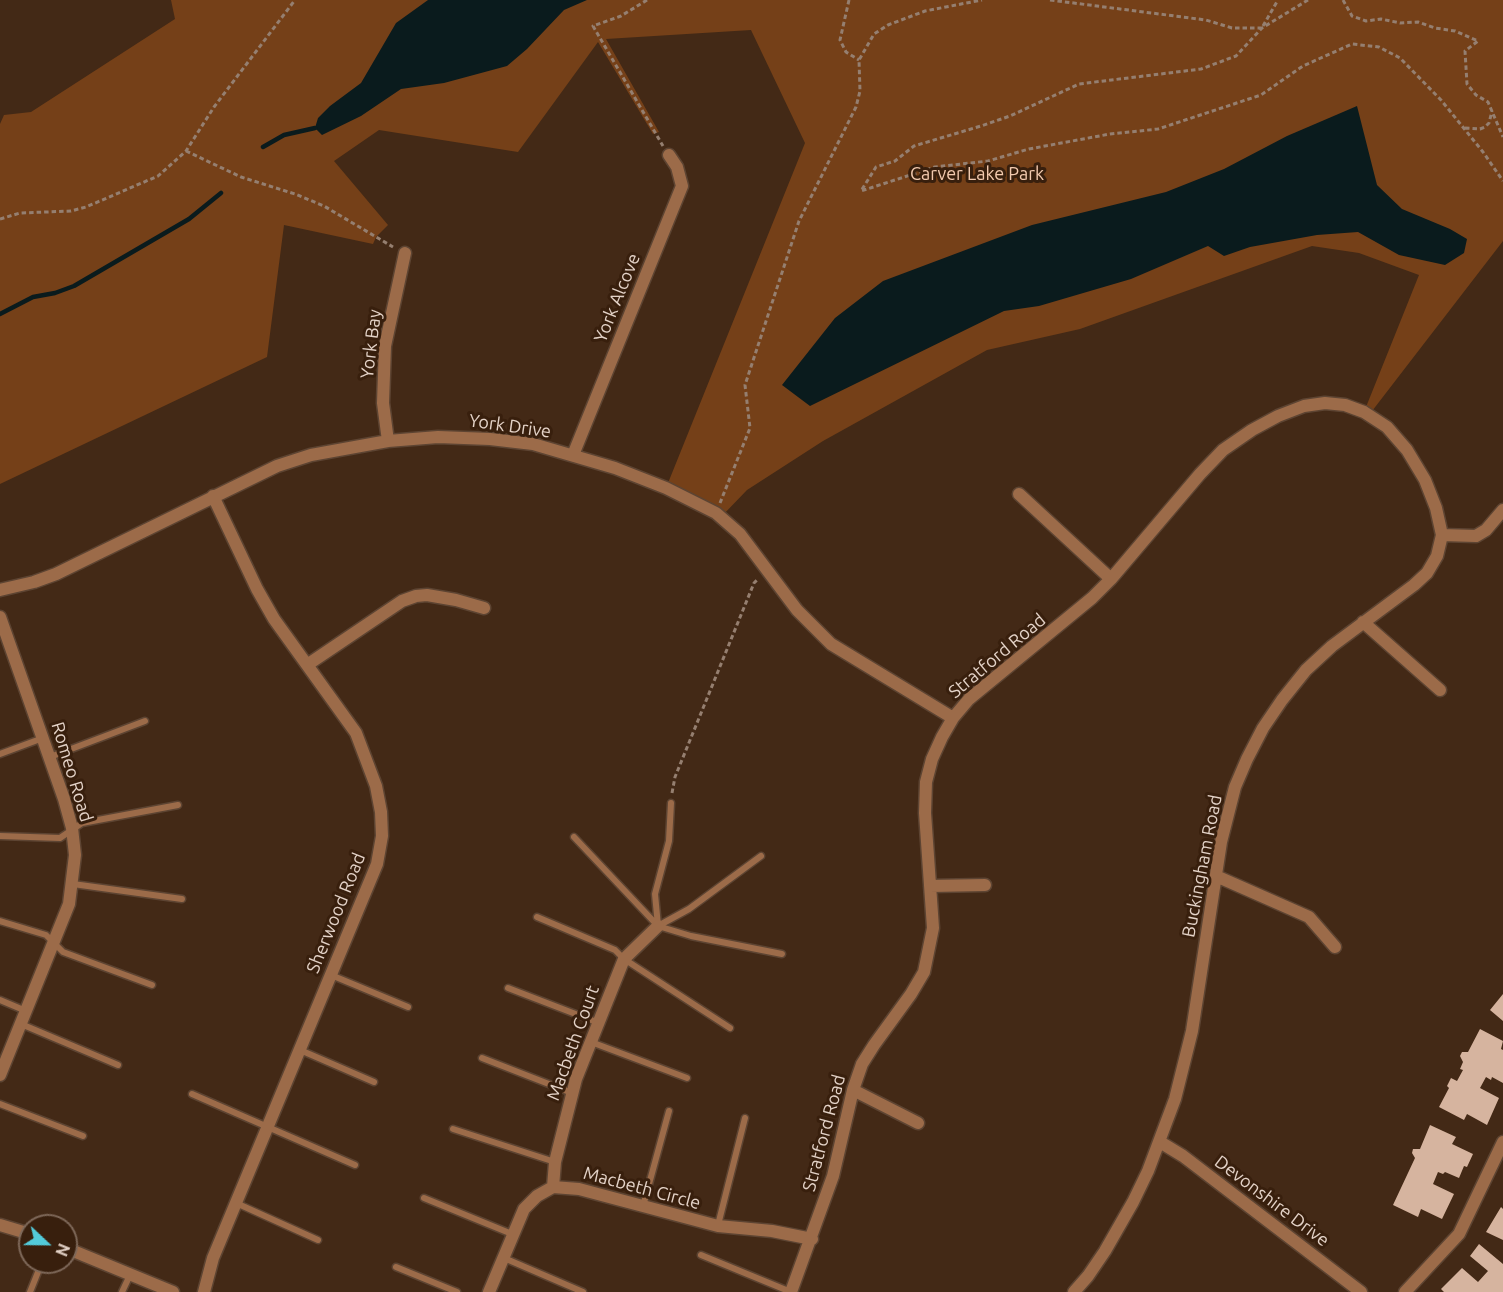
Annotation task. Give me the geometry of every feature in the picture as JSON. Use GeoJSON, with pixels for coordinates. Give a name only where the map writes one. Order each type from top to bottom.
{"type":"FeatureCollection","features":[{"type":"Feature","properties":{"kind":"street","name":"York Alcove"},"geometry":{"type":"LineString","coordinates":[[573,455],[682,186],[677,167],[669,155]]}},
{"type":"Feature","properties":{"kind":"street","name":"York Bay"},"geometry":{"type":"LineString","coordinates":[[388,441],[383,402],[385,346],[405,253]]}},
{"type":"Feature","properties":{"kind":"street","name":"Stratford Road"},"geometry":{"type":"LineString","coordinates":[[791,1292],[833,1176],[853,1090],[862,1064],[924,972],[933,928],[924,813],[926,782],[932,759],[953,718],[969,699],[1068,620],[1111,579],[1223,450],[1252,430],[1278,416],[1304,406],[1325,403],[1345,405],[1364,412],[1387,427],[1407,450],[1425,480],[1436,508],[1442,535]]}},
{"type":"Feature","properties":{"kind":"street","name":"York Drive"},"geometry":{"type":"LineString","coordinates":[[0,590],[56,574],[277,466],[311,455],[388,441],[438,437],[490,439],[533,444],[573,455],[666,488],[716,513],[740,534],[797,610],[831,644],[953,718]]}},
{"type":"Feature","properties":{"kind":"street"},"geometry":{"type":"LineString","coordinates":[[1019,494],[1111,579]]}},
{"type":"Feature","properties":{"kind":"street","name":"Sherwood Road"},"geometry":{"type":"LineString","coordinates":[[205,1292],[213,1258],[377,864],[382,836],[381,812],[376,786],[356,733],[274,619],[257,589],[213,496]]}},
{"type":"Feature","properties":{"kind":"street"},"geometry":{"type":"LineString","coordinates":[[1442,535],[1476,536],[1486,530],[1503,510]]}},
{"type":"Feature","properties":{"kind":"street","name":"Buckingham Road"},"geometry":{"type":"LineString","coordinates":[[1074,1292],[1105,1251],[1138,1191],[1160,1142],[1175,1099],[1190,1042],[1221,842],[1235,787],[1247,759],[1263,728],[1306,670],[1427,573],[1437,556],[1442,535]]}},
{"type":"Feature","properties":{"kind":"street"},"geometry":{"type":"LineString","coordinates":[[307,665],[402,602],[416,596],[427,595],[456,600],[484,608]]}},
{"type":"Feature","properties":{"kind":"street","name":"Romeo Road"},"geometry":{"type":"LineString","coordinates":[[0,617],[64,799],[72,828],[75,855],[69,904],[0,1075]]}},
{"type":"Feature","properties":{"kind":"street"},"geometry":{"type":"LineString","coordinates":[[1363,622],[1440,690]]}},
{"type":"Feature","properties":{"kind":"street"},"geometry":{"type":"LineString","coordinates":[[1216,876],[1309,917],[1335,947]]}},
{"type":"Feature","properties":{"kind":"street"},"geometry":{"type":"LineString","coordinates":[[930,886],[985,885]]}},
{"type":"Feature","properties":{"kind":"street","name":"Macbeth Court"},"geometry":{"type":"LineString","coordinates":[[553,1187],[555,1162],[572,1094],[624,959],[658,926]]}},
{"type":"Feature","properties":{"kind":"street"},"geometry":{"type":"LineString","coordinates":[[853,1090],[918,1123]]}},
{"type":"Feature","properties":{"kind":"street","name":"Devonshire Drive"},"geometry":{"type":"LineString","coordinates":[[1160,1142],[1182,1156],[1361,1292]]}},
{"type":"Feature","properties":{"kind":"street"},"geometry":{"type":"LineString","coordinates":[[1405,1292],[1459,1234],[1503,1142]]}},
{"type":"Feature","properties":{"kind":"street"},"geometry":{"type":"LineString","coordinates":[[489,1292],[524,1209],[537,1196],[553,1187]]}},
{"type":"Feature","properties":{"kind":"street","name":"Macbeth Circle"},"geometry":{"type":"LineString","coordinates":[[553,1187],[579,1189],[718,1226],[772,1231],[812,1239]]}},
{"type":"Feature","properties":{"kind":"street"},"geometry":{"type":"LineString","coordinates":[[0,1225],[18,1230]]}},
{"type":"Feature","properties":{"kind":"street"},"geometry":{"type":"LineString","coordinates":[[78,1253],[173,1292]]}},
{"type":"Feature","properties":{"kind":"lane"},"geometry":{"type":"LineString","coordinates":[[50,757],[145,721]]}},
{"type":"Feature","properties":{"kind":"lane"},"geometry":{"type":"LineString","coordinates":[[0,754],[43,738]]}},
{"type":"Feature","properties":{"kind":"lane"},"geometry":{"type":"LineString","coordinates":[[658,926],[655,894],[669,841],[671,803]]}},
{"type":"Feature","properties":{"kind":"lane"},"geometry":{"type":"LineString","coordinates":[[0,836],[60,838],[82,823],[178,805]]}},
{"type":"Feature","properties":{"kind":"lane"},"geometry":{"type":"LineString","coordinates":[[574,837],[658,926],[691,936],[782,954]]}},
{"type":"Feature","properties":{"kind":"lane"},"geometry":{"type":"LineString","coordinates":[[658,926],[689,909],[761,856]]}},
{"type":"Feature","properties":{"kind":"lane"},"geometry":{"type":"LineString","coordinates":[[73,884],[182,899]]}},
{"type":"Feature","properties":{"kind":"lane"},"geometry":{"type":"LineString","coordinates":[[537,917],[615,950],[624,959],[730,1028]]}},
{"type":"Feature","properties":{"kind":"lane"},"geometry":{"type":"LineString","coordinates":[[0,921],[46,936],[63,952],[152,986]]}},
{"type":"Feature","properties":{"kind":"lane"},"geometry":{"type":"LineString","coordinates":[[330,975],[408,1007]]}},
{"type":"Feature","properties":{"kind":"lane"},"geometry":{"type":"LineString","coordinates":[[508,988],[599,1023]]}},
{"type":"Feature","properties":{"kind":"lane"},"geometry":{"type":"LineString","coordinates":[[0,1000],[26,1011]]}},
{"type":"Feature","properties":{"kind":"lane"},"geometry":{"type":"LineString","coordinates":[[21,1024],[118,1065]]}},
{"type":"Feature","properties":{"kind":"lane"},"geometry":{"type":"LineString","coordinates":[[591,1042],[687,1078]]}},
{"type":"Feature","properties":{"kind":"lane"},"geometry":{"type":"LineString","coordinates":[[299,1050],[374,1082]]}},
{"type":"Feature","properties":{"kind":"lane"},"geometry":{"type":"LineString","coordinates":[[482,1058],[572,1094]]}},
{"type":"Feature","properties":{"kind":"lane"},"geometry":{"type":"LineString","coordinates":[[192,1094],[355,1165]]}},
{"type":"Feature","properties":{"kind":"lane"},"geometry":{"type":"LineString","coordinates":[[0,1104],[83,1136]]}},
{"type":"Feature","properties":{"kind":"lane"},"geometry":{"type":"LineString","coordinates":[[643,1206],[669,1111]]}},
{"type":"Feature","properties":{"kind":"lane"},"geometry":{"type":"LineString","coordinates":[[718,1226],[745,1118]]}},
{"type":"Feature","properties":{"kind":"lane"},"geometry":{"type":"LineString","coordinates":[[453,1129],[555,1162]]}},
{"type":"Feature","properties":{"kind":"lane"},"geometry":{"type":"LineString","coordinates":[[424,1198],[512,1234]]}},
{"type":"Feature","properties":{"kind":"lane"},"geometry":{"type":"LineString","coordinates":[[236,1202],[318,1240]]}},
{"type":"Feature","properties":{"kind":"lane"},"geometry":{"type":"LineString","coordinates":[[701,1255],[791,1292]]}},
{"type":"Feature","properties":{"kind":"lane"},"geometry":{"type":"LineString","coordinates":[[502,1258],[583,1292]]}},
{"type":"Feature","properties":{"kind":"lane"},"geometry":{"type":"LineString","coordinates":[[396,1268],[457,1292]]}},
{"type":"Feature","properties":{"kind":"lane"},"geometry":{"type":"LineString","coordinates":[[30,1292],[37,1274]]}},
{"type":"Feature","properties":{"kind":"lane"},"geometry":{"type":"LineString","coordinates":[[122,1292],[131,1274]]}},
{"type":"Feature","properties":{"kind":"path"},"geometry":{"type":"LineString","coordinates":[[0,219],[20,213],[71,211],[86,207],[158,176],[186,151],[214,107],[295,0]]}},
{"type":"Feature","properties":{"kind":"path"},"geometry":{"type":"LineString","coordinates":[[646,0],[621,16],[593,26],[669,155]]}},
{"type":"Feature","properties":{"kind":"path"},"geometry":{"type":"LineString","coordinates":[[849,0],[840,40],[846,52],[859,60]]}},
{"type":"Feature","properties":{"kind":"path"},"geometry":{"type":"LineString","coordinates":[[716,513],[750,428],[744,385],[799,221],[856,107],[860,91],[859,60],[874,34],[888,25],[925,11],[982,0]]}},
{"type":"Feature","properties":{"kind":"path"},"geometry":{"type":"LineString","coordinates":[[1050,0],[1206,20],[1232,27],[1262,28],[1308,0]]}},
{"type":"Feature","properties":{"kind":"path"},"geometry":{"type":"LineString","coordinates":[[1278,0],[1262,28],[1236,56],[1201,69],[1079,84],[991,123],[914,146],[895,161],[876,167],[861,191],[935,167],[988,161],[1029,149],[1110,134],[1158,129],[1262,96],[1303,66],[1352,44],[1378,47],[1401,58],[1441,100],[1503,181]]}},
{"type":"Feature","properties":{"kind":"path"},"geometry":{"type":"LineString","coordinates":[[1343,0],[1352,16],[1366,21],[1381,19],[1400,23],[1418,22],[1435,28],[1455,31],[1478,41],[1465,51],[1467,84],[1476,95],[1488,102],[1503,137]]}},
{"type":"Feature","properties":{"kind":"path"},"geometry":{"type":"LineString","coordinates":[[1463,128],[1485,127],[1489,123],[1492,111]]}},
{"type":"Feature","properties":{"kind":"path"},"geometry":{"type":"LineString","coordinates":[[186,151],[241,177],[324,206],[405,253]]}},
{"type":"Feature","properties":{"kind":"path"},"geometry":{"type":"LineString","coordinates":[[671,803],[675,777],[754,583],[766,569]]}},
{"type":"Feature","properties":{"kind":"green space","name":"Carver Lake Park"},"geometry":{"type":"Polygon","coordinates":[[[171,0],[1503,0],[1503,241],[1369,415],[1364,412],[1419,275],[1359,253],[1312,246],[1080,329],[987,350],[823,441],[747,490],[721,517],[666,488],[805,143],[751,30],[606,39],[659,132],[653,134],[598,42],[518,152],[379,130],[334,161],[388,225],[376,237],[373,244],[284,225],[267,357],[0,484],[0,124],[4,115],[31,112],[175,19],[171,0]]]}},
{"type":"Feature","properties":{"kind":"shaded area"},"geometry":{"type":"Polygon","coordinates":[[[428,0],[587,0],[564,10],[527,49],[507,66],[444,83],[401,89],[361,116],[322,135],[315,128],[318,118],[361,83],[396,23],[428,0]]]}},
{"type":"Feature","properties":{"kind":"shaded area"},"geometry":{"type":"Polygon","coordinates":[[[1357,106],[1377,185],[1402,209],[1450,229],[1467,239],[1464,253],[1445,265],[1399,255],[1358,232],[1317,235],[1250,247],[1224,256],[1208,246],[1131,279],[1039,306],[1004,311],[810,406],[782,385],[835,318],[883,281],[1032,225],[1166,192],[1224,169],[1287,136],[1357,106]]]}},
{"type":"Feature","properties":{"kind":"building"},"geometry":{"type":"Polygon","coordinates":[[[1503,994],[1503,1021],[1490,1010],[1503,994]]]}},
{"type":"Feature","properties":{"kind":"building"},"geometry":{"type":"Polygon","coordinates":[[[1480,1029],[1503,1041],[1501,1049],[1503,1050],[1503,1083],[1492,1077],[1491,1080],[1486,1077],[1480,1088],[1499,1098],[1487,1125],[1467,1114],[1464,1120],[1439,1107],[1449,1088],[1447,1086],[1451,1078],[1457,1081],[1463,1070],[1460,1069],[1463,1062],[1460,1056],[1462,1052],[1468,1052],[1480,1029]]]}},
{"type":"Feature","properties":{"kind":"building"},"geometry":{"type":"Polygon","coordinates":[[[1430,1125],[1456,1137],[1452,1144],[1473,1154],[1459,1178],[1445,1172],[1443,1174],[1438,1172],[1433,1184],[1454,1194],[1442,1219],[1421,1209],[1418,1217],[1393,1205],[1415,1158],[1412,1153],[1413,1149],[1420,1149],[1430,1125]]]}},
{"type":"Feature","properties":{"kind":"building"},"geometry":{"type":"Polygon","coordinates":[[[1501,1207],[1503,1209],[1503,1240],[1486,1232],[1501,1207]]]}},
{"type":"Feature","properties":{"kind":"building"},"geometry":{"type":"Polygon","coordinates":[[[1479,1244],[1503,1264],[1503,1292],[1444,1292],[1441,1289],[1462,1268],[1478,1282],[1488,1271],[1470,1256],[1479,1244]]]}},
{"type":"Feature","properties":{"kind":"waterway"},"geometry":{"type":"LineString","coordinates":[[263,147],[284,135],[315,128]]}},
{"type":"Feature","properties":{"kind":"waterway"},"geometry":{"type":"LineString","coordinates":[[0,314],[33,297],[55,293],[74,286],[189,219],[221,193]]}}]}
